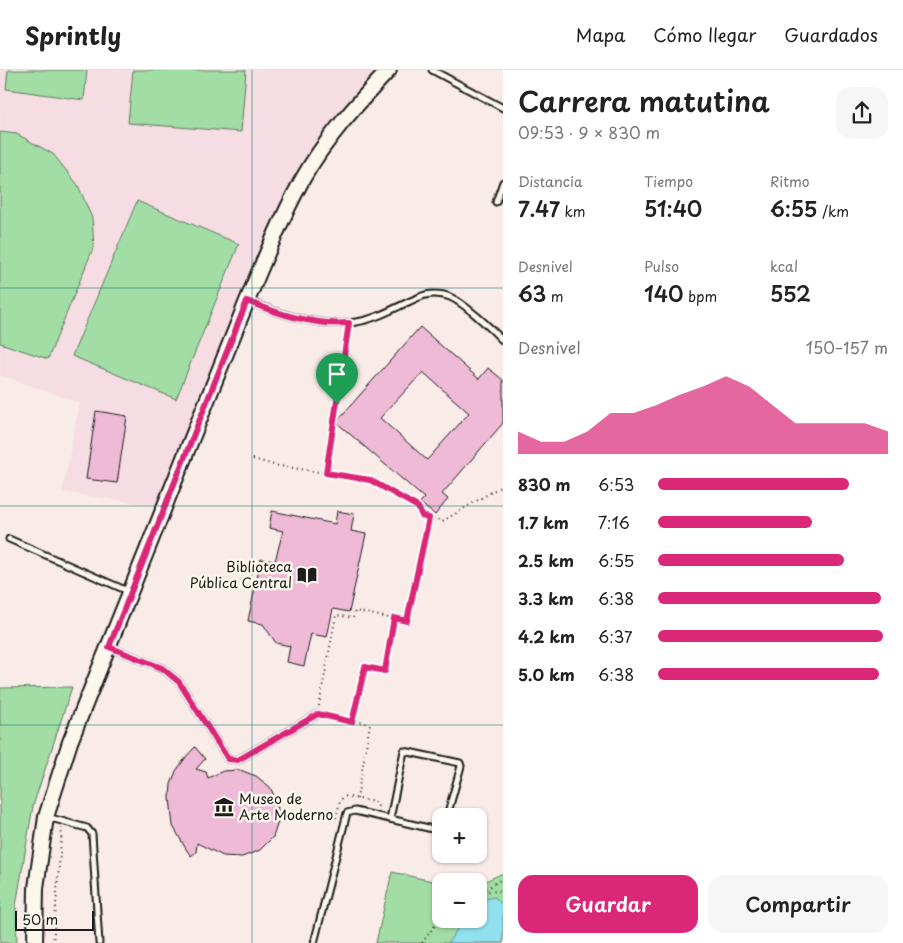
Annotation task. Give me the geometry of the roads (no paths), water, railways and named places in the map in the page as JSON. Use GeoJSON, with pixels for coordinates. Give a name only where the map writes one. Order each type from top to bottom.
{"type":"FeatureCollection","features":[{"type":"Feature","properties":{"kind":"main road"},"geometry":{"type":"LineString","coordinates":[[35,943],[36,888],[46,817],[70,742],[247,301],[276,232],[303,179],[354,107],[389,70]]}},
{"type":"Feature","properties":{"kind":"lane"},"geometry":{"type":"LineString","coordinates":[[432,70],[481,98],[503,108]]}},
{"type":"Feature","properties":{"kind":"lane"},"geometry":{"type":"LineString","coordinates":[[496,202],[503,182]]}},
{"type":"Feature","properties":{"kind":"lane"},"geometry":{"type":"LineString","coordinates":[[247,301],[291,317],[338,324],[357,322],[380,315],[422,296],[442,295],[451,298],[491,328],[503,341]]}},
{"type":"Feature","properties":{"kind":"lane"},"geometry":{"type":"LineString","coordinates":[[9,539],[131,592]]}},
{"type":"Feature","properties":{"kind":"lane"},"geometry":{"type":"LineString","coordinates":[[109,647],[162,668],[179,682],[228,759],[238,760],[318,714]]}},
{"type":"Feature","properties":{"kind":"lane"},"geometry":{"type":"LineString","coordinates":[[390,818],[403,753],[406,751],[459,762],[461,766],[449,808]]}},
{"type":"Feature","properties":{"kind":"lane"},"geometry":{"type":"LineString","coordinates":[[314,943],[347,813],[355,811],[432,829]]}},
{"type":"Feature","properties":{"kind":"lane"},"geometry":{"type":"LineString","coordinates":[[46,817],[87,828],[92,834],[99,943]]}},
{"type":"Feature","properties":{"kind":"water"},"geometry":{"type":"Polygon","coordinates":[[[495,897],[503,906],[503,943],[448,943],[458,928],[487,928],[487,898],[495,897]]]}},
{"type":"Feature","properties":{"kind":"place","name":"Biblioteca Pública Central"},"geometry":{"type":"Point","coordinates":[307,575]}},
{"type":"Feature","properties":{"kind":"place","name":"Museo de Arte Moderno"},"geometry":{"type":"Point","coordinates":[224,807]}}]}
